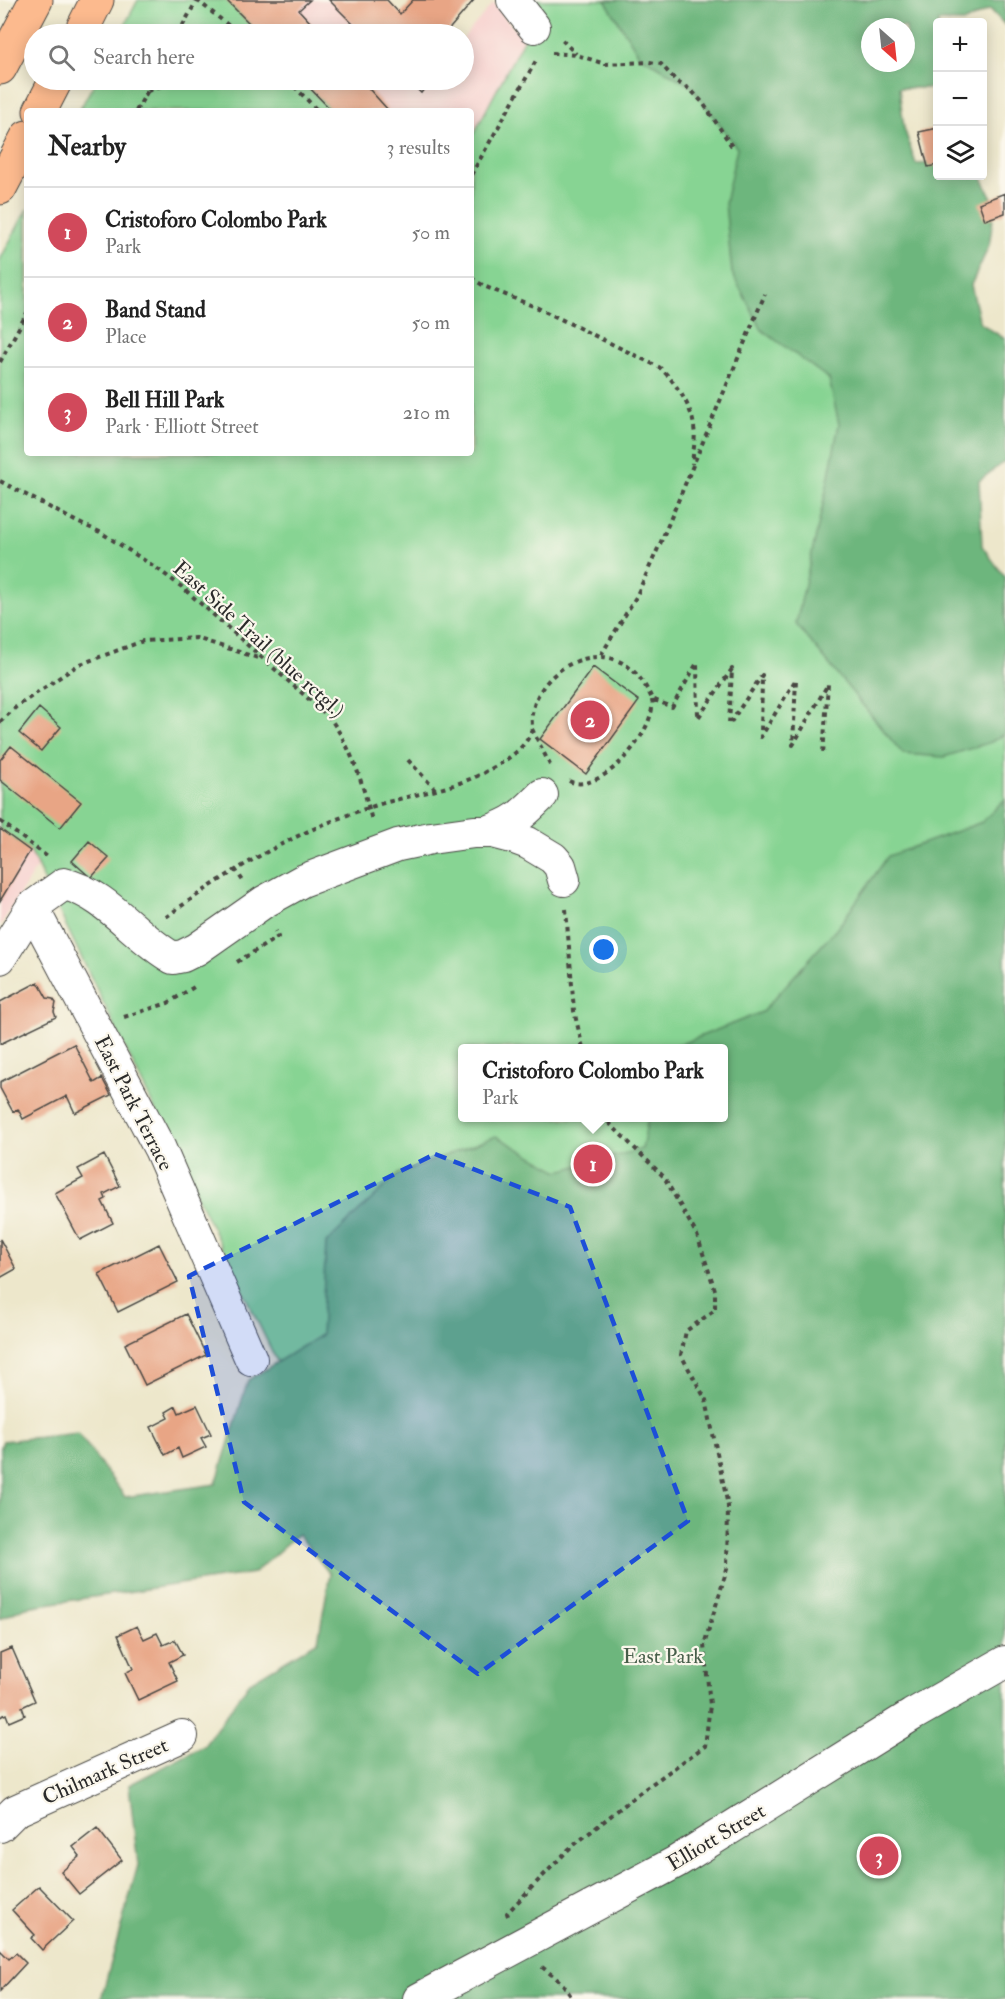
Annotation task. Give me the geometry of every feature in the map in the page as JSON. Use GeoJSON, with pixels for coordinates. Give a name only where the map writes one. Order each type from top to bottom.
{"type":"FeatureCollection","features":[{"type":"Feature","properties":{"kind":"main road"},"geometry":{"type":"LineString","coordinates":[[0,68],[36,0]]}},
{"type":"Feature","properties":{"kind":"main road"},"geometry":{"type":"LineString","coordinates":[[85,24],[97,0]]}},
{"type":"Feature","properties":{"kind":"main road"},"geometry":{"type":"LineString","coordinates":[[42,108],[52,90]]}},
{"type":"Feature","properties":{"kind":"main road"},"geometry":{"type":"LineString","coordinates":[[0,188],[24,143]]}},
{"type":"Feature","properties":{"kind":"street"},"geometry":{"type":"LineString","coordinates":[[513,0],[541,40]]}},
{"type":"Feature","properties":{"kind":"street"},"geometry":{"type":"LineString","coordinates":[[487,832],[522,816],[555,782]]}},
{"type":"Feature","properties":{"kind":"street"},"geometry":{"type":"LineString","coordinates":[[0,958],[32,907],[64,884],[80,888],[143,936],[154,948],[173,958],[197,950],[264,902],[302,881],[398,845],[431,838],[474,832],[512,837],[539,848],[553,858],[560,867],[564,880]]}},
{"type":"Feature","properties":{"kind":"street","name":"East Park Terrace"},"geometry":{"type":"LineString","coordinates":[[32,907],[160,1149],[251,1359]]}},
{"type":"Feature","properties":{"kind":"street","name":"Elliott Street"},"geometry":{"type":"LineString","coordinates":[[419,1999],[676,1862],[912,1715],[1005,1662]]}},
{"type":"Feature","properties":{"kind":"street","name":"Chilmark Street"},"geometry":{"type":"LineString","coordinates":[[0,1826],[15,1811],[182,1736]]}},
{"type":"Feature","properties":{"kind":"path"},"geometry":{"type":"LineString","coordinates":[[184,24],[197,0],[227,24]]}},
{"type":"Feature","properties":{"kind":"path"},"geometry":{"type":"LineString","coordinates":[[541,40],[556,53],[577,55],[605,64],[649,62],[661,64],[677,82],[691,90],[733,148]]}},
{"type":"Feature","properties":{"kind":"path"},"geometry":{"type":"LineString","coordinates":[[474,170],[535,59],[541,57]]}},
{"type":"Feature","properties":{"kind":"path"},"geometry":{"type":"LineString","coordinates":[[298,90],[315,108]]}},
{"type":"Feature","properties":{"kind":"path"},"geometry":{"type":"LineString","coordinates":[[138,108],[147,91]]}},
{"type":"Feature","properties":{"kind":"path"},"geometry":{"type":"LineString","coordinates":[[474,280],[659,367],[669,375],[685,402],[694,426],[692,468]]}},
{"type":"Feature","properties":{"kind":"path"},"geometry":{"type":"LineString","coordinates":[[602,655],[636,597],[765,294]]}},
{"type":"Feature","properties":{"kind":"path"},"geometry":{"type":"LineString","coordinates":[[0,362],[24,318]]}},
{"type":"Feature","properties":{"kind":"path","name":"East Side Trail (blue rctgl.)"},"geometry":{"type":"LineString","coordinates":[[0,481],[80,524],[100,532],[155,567],[182,587],[329,717],[354,760],[369,808],[379,852]]}},
{"type":"Feature","properties":{"kind":"path"},"geometry":{"type":"LineString","coordinates":[[0,722],[15,706],[78,665],[143,641],[196,638],[265,660]]}},
{"type":"Feature","properties":{"kind":"path"},"geometry":{"type":"LineString","coordinates":[[143,936],[198,894],[253,858],[322,824],[369,808],[436,790],[487,772],[510,757],[531,732],[531,725],[532,714],[544,684],[553,674],[577,661],[602,655],[619,661],[643,680],[652,699],[651,716],[646,729],[623,760],[604,775],[587,784],[555,782],[550,765],[531,725]]}},
{"type":"Feature","properties":{"kind":"path"},"geometry":{"type":"LineString","coordinates":[[652,699],[672,707],[697,663],[698,718],[732,669],[729,725],[762,675],[761,737],[796,679],[793,745],[828,684],[823,754]]}},
{"type":"Feature","properties":{"kind":"path"},"geometry":{"type":"LineString","coordinates":[[408,760],[436,790]]}},
{"type":"Feature","properties":{"kind":"path"},"geometry":{"type":"LineString","coordinates":[[0,821],[62,867],[80,888]]}},
{"type":"Feature","properties":{"kind":"path"},"geometry":{"type":"LineString","coordinates":[[564,880],[574,1011],[582,1044]]}},
{"type":"Feature","properties":{"kind":"path"},"geometry":{"type":"LineString","coordinates":[[573,1999],[562,1983],[516,1947],[507,1913],[569,1849],[642,1791],[705,1746],[710,1705],[704,1645],[727,1569],[728,1506],[706,1400],[681,1355],[686,1331],[715,1310],[715,1290],[698,1235],[664,1177],[608,1122]]}},
{"type":"Feature","properties":{"kind":"highlighted area"},"geometry":{"type":"Polygon","coordinates":[[[435,1154],[570,1207],[688,1521],[478,1674],[244,1502],[189,1276],[435,1154]]]}},
{"type":"Feature","properties":{"kind":"shaded area"},"geometry":{"type":"Polygon","coordinates":[[[226,0],[373,0],[394,24],[250,24],[226,0]]]}},
{"type":"Feature","properties":{"kind":"shaded area"},"geometry":{"type":"Polygon","coordinates":[[[493,3],[523,39],[474,133],[474,108],[329,108],[312,90],[474,90],[474,25],[493,3]]]}},
{"type":"Feature","properties":{"kind":"shaded area"},"geometry":{"type":"Polygon","coordinates":[[[0,829],[30,851],[38,865],[0,926],[0,829]]]}},
{"type":"Feature","properties":{"kind":"green space"},"geometry":{"type":"Polygon","coordinates":[[[138,0],[226,0],[250,24],[125,24],[138,0]]]}},
{"type":"Feature","properties":{"kind":"green space"},"geometry":{"type":"Polygon","coordinates":[[[525,0],[922,0],[887,18],[861,18],[861,72],[865,72],[780,216],[1005,607],[1005,1631],[325,1461],[30,851],[0,829],[0,260],[24,215],[24,456],[474,456],[474,133],[530,27],[525,0]]]}},
{"type":"Feature","properties":{"kind":"green space"},"geometry":{"type":"Polygon","coordinates":[[[605,0],[1005,0],[1005,25],[990,9],[973,18],[933,18],[933,88],[899,88],[904,128],[916,164],[933,163],[933,180],[983,180],[995,204],[989,246],[971,285],[980,323],[1005,339],[1005,461],[979,481],[982,546],[1005,577],[1005,734],[991,742],[944,757],[903,754],[796,624],[839,424],[829,379],[762,330],[732,273],[725,203],[737,148],[692,87],[639,55],[605,0]]]}},
{"type":"Feature","properties":{"kind":"green space"},"geometry":{"type":"Polygon","coordinates":[[[91,90],[312,90],[329,108],[81,108],[91,90]]]}},
{"type":"Feature","properties":{"kind":"green space","name":"East Park"},"geometry":{"type":"Polygon","coordinates":[[[1005,799],[1005,1999],[101,1999],[138,1865],[129,1785],[204,1746],[250,1682],[318,1641],[330,1574],[298,1534],[254,1573],[26,1607],[0,1619],[0,1449],[3,1441],[78,1433],[125,1497],[216,1484],[248,1380],[321,1335],[326,1243],[398,1174],[496,1136],[559,1171],[642,1149],[647,1122],[728,1122],[728,1044],[681,1044],[762,1012],[839,926],[888,856],[982,822],[1005,799]]]}},
{"type":"Feature","properties":{"kind":"building"},"geometry":{"type":"Polygon","coordinates":[[[226,0],[310,0],[299,10],[312,24],[250,24],[226,0]]]}},
{"type":"Feature","properties":{"kind":"building"},"geometry":{"type":"Polygon","coordinates":[[[329,0],[387,0],[400,14],[413,0],[474,0],[454,24],[353,24],[329,0]]]}},
{"type":"Feature","properties":{"kind":"building"},"geometry":{"type":"Polygon","coordinates":[[[312,90],[370,90],[386,108],[329,108],[312,90]]]}},
{"type":"Feature","properties":{"kind":"building"},"geometry":{"type":"Polygon","coordinates":[[[933,129],[933,166],[928,167],[919,132],[933,129]]]}},
{"type":"Feature","properties":{"kind":"building"},"geometry":{"type":"Polygon","coordinates":[[[1005,193],[1005,213],[985,220],[979,203],[1005,193]]]}},
{"type":"Feature","properties":{"kind":"building"},"geometry":{"type":"Polygon","coordinates":[[[593,667],[639,701],[586,774],[540,739],[593,667]]]}},
{"type":"Feature","properties":{"kind":"building"},"geometry":{"type":"Polygon","coordinates":[[[39,708],[61,727],[41,751],[19,733],[39,708]]]}},
{"type":"Feature","properties":{"kind":"building"},"geometry":{"type":"Polygon","coordinates":[[[11,746],[81,802],[60,828],[0,780],[0,760],[11,746]]]}},
{"type":"Feature","properties":{"kind":"building"},"geometry":{"type":"Polygon","coordinates":[[[0,829],[30,851],[0,901],[0,829]]]}},
{"type":"Feature","properties":{"kind":"building"},"geometry":{"type":"Polygon","coordinates":[[[89,841],[109,858],[91,878],[72,861],[89,841]]]}},
{"type":"Feature","properties":{"kind":"building"},"geometry":{"type":"Polygon","coordinates":[[[38,982],[47,998],[53,999],[56,1003],[54,1012],[56,1017],[0,1044],[0,1002],[38,982]]]}},
{"type":"Feature","properties":{"kind":"building"},"geometry":{"type":"Polygon","coordinates":[[[74,1044],[94,1083],[102,1078],[111,1095],[75,1113],[67,1096],[23,1119],[18,1109],[13,1112],[0,1088],[0,1082],[74,1044]]]}},
{"type":"Feature","properties":{"kind":"building"},"geometry":{"type":"Polygon","coordinates":[[[104,1155],[120,1186],[104,1194],[106,1199],[102,1201],[113,1223],[80,1240],[55,1193],[83,1178],[78,1169],[104,1155]]]}},
{"type":"Feature","properties":{"kind":"building"},"geometry":{"type":"Polygon","coordinates":[[[0,1239],[16,1269],[0,1278],[0,1239]]]}},
{"type":"Feature","properties":{"kind":"building"},"geometry":{"type":"Polygon","coordinates":[[[159,1244],[178,1282],[118,1312],[99,1274],[159,1244]]]}},
{"type":"Feature","properties":{"kind":"building"},"geometry":{"type":"Polygon","coordinates":[[[186,1314],[206,1355],[145,1385],[125,1344],[186,1314]]]}},
{"type":"Feature","properties":{"kind":"building"},"geometry":{"type":"Polygon","coordinates":[[[197,1405],[211,1434],[201,1438],[206,1447],[182,1458],[178,1448],[165,1455],[151,1427],[169,1418],[166,1412],[176,1406],[179,1413],[197,1405]]]}},
{"type":"Feature","properties":{"kind":"building"},"geometry":{"type":"Polygon","coordinates":[[[137,1626],[144,1639],[157,1633],[163,1645],[175,1640],[183,1655],[169,1662],[178,1681],[138,1700],[125,1673],[133,1669],[118,1635],[137,1626]]]}},
{"type":"Feature","properties":{"kind":"building"},"geometry":{"type":"Polygon","coordinates":[[[12,1648],[35,1701],[22,1707],[25,1715],[9,1722],[6,1714],[0,1717],[0,1653],[12,1648]]]}},
{"type":"Feature","properties":{"kind":"building"},"geometry":{"type":"Polygon","coordinates":[[[97,1828],[122,1860],[79,1894],[61,1872],[80,1856],[73,1847],[97,1828]]]}},
{"type":"Feature","properties":{"kind":"building"},"geometry":{"type":"Polygon","coordinates":[[[39,1886],[73,1921],[42,1950],[31,1938],[35,1935],[12,1910],[39,1886]]]}},
{"type":"Feature","properties":{"kind":"building"},"geometry":{"type":"Polygon","coordinates":[[[0,1950],[9,1959],[16,1953],[26,1963],[0,1991],[0,1950]]]}},
{"type":"Feature","properties":{"kind":"place","name":"Band Stand"},"geometry":{"type":"Point","coordinates":[590,720]}},
{"type":"Feature","properties":{"kind":"place","name":"Cristoforo Colombo Park"},"geometry":{"type":"Point","coordinates":[593,1164]}},
{"type":"Feature","properties":{"kind":"place","name":"Bell Hill Park"},"geometry":{"type":"Point","coordinates":[879,1856]}}]}
